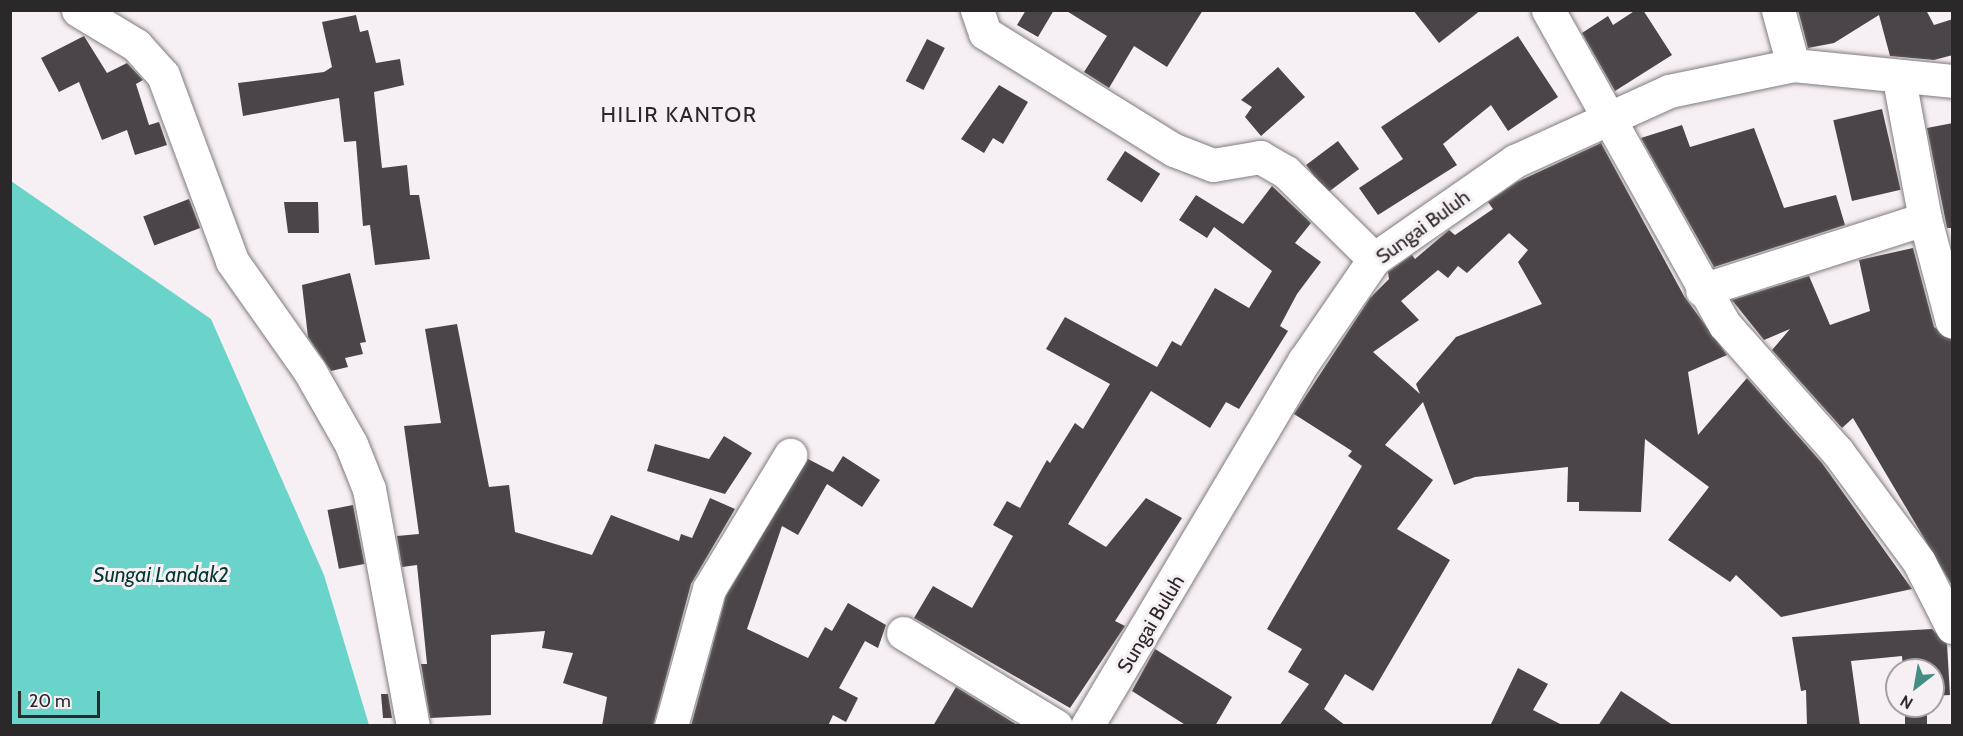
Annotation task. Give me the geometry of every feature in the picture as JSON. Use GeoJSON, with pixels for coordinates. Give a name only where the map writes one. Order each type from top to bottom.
{"type":"FeatureCollection","features":[{"type":"Feature","properties":{"kind":"street"},"geometry":{"type":"LineString","coordinates":[[78,10],[136,45],[163,75],[232,261],[309,370],[351,444],[369,489],[413,726]]}},
{"type":"Feature","properties":{"kind":"street"},"geometry":{"type":"LineString","coordinates":[[977,10],[985,33],[1173,150],[1213,165],[1260,157],[1286,172],[1374,259]]}},
{"type":"Feature","properties":{"kind":"street"},"geometry":{"type":"LineString","coordinates":[[1548,10],[1702,290],[1739,345],[1838,451],[1919,562],[1953,627]]}},
{"type":"Feature","properties":{"kind":"street"},"geometry":{"type":"LineString","coordinates":[[1778,10],[1792,64]]}},
{"type":"Feature","properties":{"kind":"street","name":"Sungai Buluh"},"geometry":{"type":"LineString","coordinates":[[1087,726],[1304,362],[1374,259],[1515,161],[1669,91],[1792,64],[1899,79],[1953,81]]}},
{"type":"Feature","properties":{"kind":"street"},"geometry":{"type":"LineString","coordinates":[[1899,79],[1925,219],[1953,322]]}},
{"type":"Feature","properties":{"kind":"street"},"geometry":{"type":"LineString","coordinates":[[1702,290],[1925,219]]}},
{"type":"Feature","properties":{"kind":"street"},"geometry":{"type":"LineString","coordinates":[[671,726],[709,590],[790,455]]}},
{"type":"Feature","properties":{"kind":"street"},"geometry":{"type":"LineString","coordinates":[[903,633],[1056,726]]}},
{"type":"Feature","properties":{"kind":"water","name":"Sungai Landak2"},"geometry":{"type":"Polygon","coordinates":[[[11,181],[211,319],[324,575],[369,725],[11,725],[11,181]]]}},
{"type":"Feature","properties":{"kind":"building"},"geometry":{"type":"Polygon","coordinates":[[[1026,10],[1054,10],[1038,37],[1017,25],[1026,10]]]}},
{"type":"Feature","properties":{"kind":"building"},"geometry":{"type":"Polygon","coordinates":[[[1065,10],[1203,10],[1167,67],[1134,46],[1109,88],[1084,72],[1107,36],[1065,10]]]}},
{"type":"Feature","properties":{"kind":"building"},"geometry":{"type":"Polygon","coordinates":[[[1413,10],[1481,10],[1439,43],[1413,10]]]}},
{"type":"Feature","properties":{"kind":"building"},"geometry":{"type":"Polygon","coordinates":[[[1636,10],[1643,10],[1672,55],[1615,91],[1582,33],[1608,16],[1613,25],[1636,10]]]}},
{"type":"Feature","properties":{"kind":"building"},"geometry":{"type":"Polygon","coordinates":[[[1798,10],[1926,10],[1934,25],[1953,19],[1953,55],[1934,60],[1890,56],[1879,15],[1834,43],[1808,48],[1798,10]]]}},
{"type":"Feature","properties":{"kind":"building"},"geometry":{"type":"Polygon","coordinates":[[[356,15],[360,32],[368,30],[376,63],[400,59],[404,85],[374,92],[382,168],[407,165],[410,195],[419,195],[430,259],[375,265],[370,225],[363,226],[356,141],[344,142],[339,98],[243,116],[238,83],[324,72],[332,67],[322,22],[356,15]]]}},
{"type":"Feature","properties":{"kind":"building"},"geometry":{"type":"Polygon","coordinates":[[[84,36],[107,73],[127,63],[143,80],[136,84],[149,125],[159,122],[167,145],[135,155],[127,130],[102,140],[79,82],[59,92],[41,58],[84,36]]]}},
{"type":"Feature","properties":{"kind":"building"},"geometry":{"type":"Polygon","coordinates":[[[1518,36],[1558,97],[1508,131],[1491,105],[1443,144],[1457,165],[1378,215],[1359,188],[1403,159],[1381,127],[1518,36]]]}},
{"type":"Feature","properties":{"kind":"building"},"geometry":{"type":"Polygon","coordinates":[[[927,39],[945,48],[923,90],[906,81],[927,39]]]}},
{"type":"Feature","properties":{"kind":"building"},"geometry":{"type":"Polygon","coordinates":[[[1278,67],[1305,97],[1261,136],[1245,117],[1252,107],[1241,100],[1278,67]]]}},
{"type":"Feature","properties":{"kind":"building"},"geometry":{"type":"Polygon","coordinates":[[[999,85],[1028,102],[1003,144],[993,138],[984,153],[961,139],[999,85]]]}},
{"type":"Feature","properties":{"kind":"building"},"geometry":{"type":"Polygon","coordinates":[[[1882,109],[1901,190],[1852,201],[1833,120],[1882,109]]]}},
{"type":"Feature","properties":{"kind":"building"},"geometry":{"type":"Polygon","coordinates":[[[1953,123],[1953,228],[1947,228],[1927,128],[1953,123]]]}},
{"type":"Feature","properties":{"kind":"building"},"geometry":{"type":"Polygon","coordinates":[[[1682,125],[1690,147],[1754,128],[1784,208],[1836,195],[1845,225],[1714,267],[1641,138],[1682,125]]]}},
{"type":"Feature","properties":{"kind":"building"},"geometry":{"type":"Polygon","coordinates":[[[1338,141],[1359,169],[1327,193],[1306,165],[1338,141]]]}},
{"type":"Feature","properties":{"kind":"building"},"geometry":{"type":"Polygon","coordinates":[[[1601,143],[1684,296],[1727,355],[1688,372],[1698,435],[1747,378],[1822,463],[1912,589],[1781,617],[1736,575],[1730,582],[1668,540],[1709,487],[1645,439],[1641,512],[1579,511],[1579,502],[1567,502],[1568,467],[1475,477],[1454,485],[1423,402],[1385,445],[1433,480],[1397,529],[1450,560],[1373,691],[1345,674],[1324,709],[1346,726],[1279,726],[1309,684],[1288,672],[1302,649],[1267,629],[1362,466],[1348,456],[1352,451],[1294,414],[1370,298],[1389,279],[1388,272],[1412,255],[1415,259],[1449,230],[1455,235],[1493,209],[1488,202],[1517,182],[1601,143]],[[1509,233],[1467,273],[1458,266],[1448,278],[1438,270],[1401,301],[1419,320],[1373,352],[1420,394],[1416,384],[1456,337],[1542,304],[1518,262],[1528,250],[1509,233]]]}},
{"type":"Feature","properties":{"kind":"building"},"geometry":{"type":"Polygon","coordinates":[[[1125,151],[1160,174],[1142,202],[1106,180],[1125,151]]]}},
{"type":"Feature","properties":{"kind":"building"},"geometry":{"type":"Polygon","coordinates":[[[1272,186],[1311,223],[1295,243],[1321,262],[1297,294],[1280,326],[1288,331],[1239,409],[1226,402],[1210,428],[1151,391],[1068,524],[1106,547],[1146,498],[1182,518],[1115,621],[1125,626],[1070,708],[914,618],[933,586],[972,608],[1013,536],[993,525],[1007,501],[1020,508],[1047,460],[1050,463],[1075,423],[1083,429],[1110,384],[1046,349],[1065,317],[1157,367],[1172,341],[1181,346],[1215,288],[1249,308],[1272,271],[1214,227],[1207,238],[1179,220],[1196,195],[1243,224],[1272,186]]]}},
{"type":"Feature","properties":{"kind":"building"},"geometry":{"type":"Polygon","coordinates":[[[189,199],[200,228],[154,246],[143,217],[189,199]]]}},
{"type":"Feature","properties":{"kind":"building"},"geometry":{"type":"Polygon","coordinates":[[[284,202],[318,202],[319,233],[288,233],[284,202]]]}},
{"type":"Feature","properties":{"kind":"building"},"geometry":{"type":"Polygon","coordinates":[[[1913,248],[1934,327],[1953,340],[1953,587],[1853,418],[1842,428],[1772,350],[1790,329],[1764,340],[1732,300],[1809,276],[1830,325],[1870,311],[1859,260],[1913,248]]]}},
{"type":"Feature","properties":{"kind":"building"},"geometry":{"type":"Polygon","coordinates":[[[350,273],[366,342],[360,343],[363,354],[345,358],[348,367],[331,371],[308,337],[302,285],[350,273]]]}},
{"type":"Feature","properties":{"kind":"building"},"geometry":{"type":"Polygon","coordinates":[[[457,324],[489,487],[509,485],[515,532],[592,555],[611,515],[679,541],[681,534],[692,538],[710,498],[735,509],[691,584],[653,726],[602,726],[607,697],[563,683],[573,653],[542,648],[545,631],[491,635],[491,715],[430,718],[421,664],[427,664],[417,565],[402,567],[397,536],[419,534],[404,426],[441,423],[425,329],[457,324]]]}},
{"type":"Feature","properties":{"kind":"building"},"geometry":{"type":"Polygon","coordinates":[[[724,436],[752,453],[725,494],[647,471],[655,444],[709,459],[724,436]]]}},
{"type":"Feature","properties":{"kind":"building"},"geometry":{"type":"Polygon","coordinates":[[[843,456],[880,480],[862,507],[827,484],[798,535],[782,526],[747,629],[808,658],[825,627],[832,631],[848,603],[886,625],[878,648],[865,641],[839,688],[858,698],[846,722],[833,715],[828,726],[691,726],[726,596],[808,459],[833,472],[843,456]]]}},
{"type":"Feature","properties":{"kind":"building"},"geometry":{"type":"Polygon","coordinates":[[[353,505],[364,564],[339,569],[327,510],[353,505]]]}},
{"type":"Feature","properties":{"kind":"building"},"geometry":{"type":"Polygon","coordinates":[[[1932,629],[1947,644],[1950,695],[1945,695],[1945,658],[1902,658],[1902,656],[1851,661],[1860,726],[1807,726],[1806,690],[1801,691],[1792,637],[1932,629]]]}},
{"type":"Feature","properties":{"kind":"building"},"geometry":{"type":"Polygon","coordinates":[[[1155,649],[1232,697],[1215,726],[1187,726],[1132,691],[1155,649]]]}},
{"type":"Feature","properties":{"kind":"building"},"geometry":{"type":"Polygon","coordinates":[[[1518,668],[1548,684],[1533,710],[1564,726],[1490,726],[1518,668]]]}},
{"type":"Feature","properties":{"kind":"building"},"geometry":{"type":"Polygon","coordinates":[[[956,687],[1019,726],[933,726],[956,687]]]}},
{"type":"Feature","properties":{"kind":"building"},"geometry":{"type":"Polygon","coordinates":[[[1621,691],[1674,726],[1598,726],[1621,691]]]}},
{"type":"Feature","properties":{"kind":"building"},"geometry":{"type":"Polygon","coordinates":[[[381,694],[388,694],[392,718],[383,718],[381,694]]]}},
{"type":"Feature","properties":{"kind":"building"},"geometry":{"type":"Polygon","coordinates":[[[1905,718],[1927,718],[1927,726],[1905,726],[1905,718]]]}},
{"type":"Feature","properties":{"kind":"district","name":"HILIR KANTOR"},"geometry":{"type":"Point","coordinates":[679,115]}}]}
